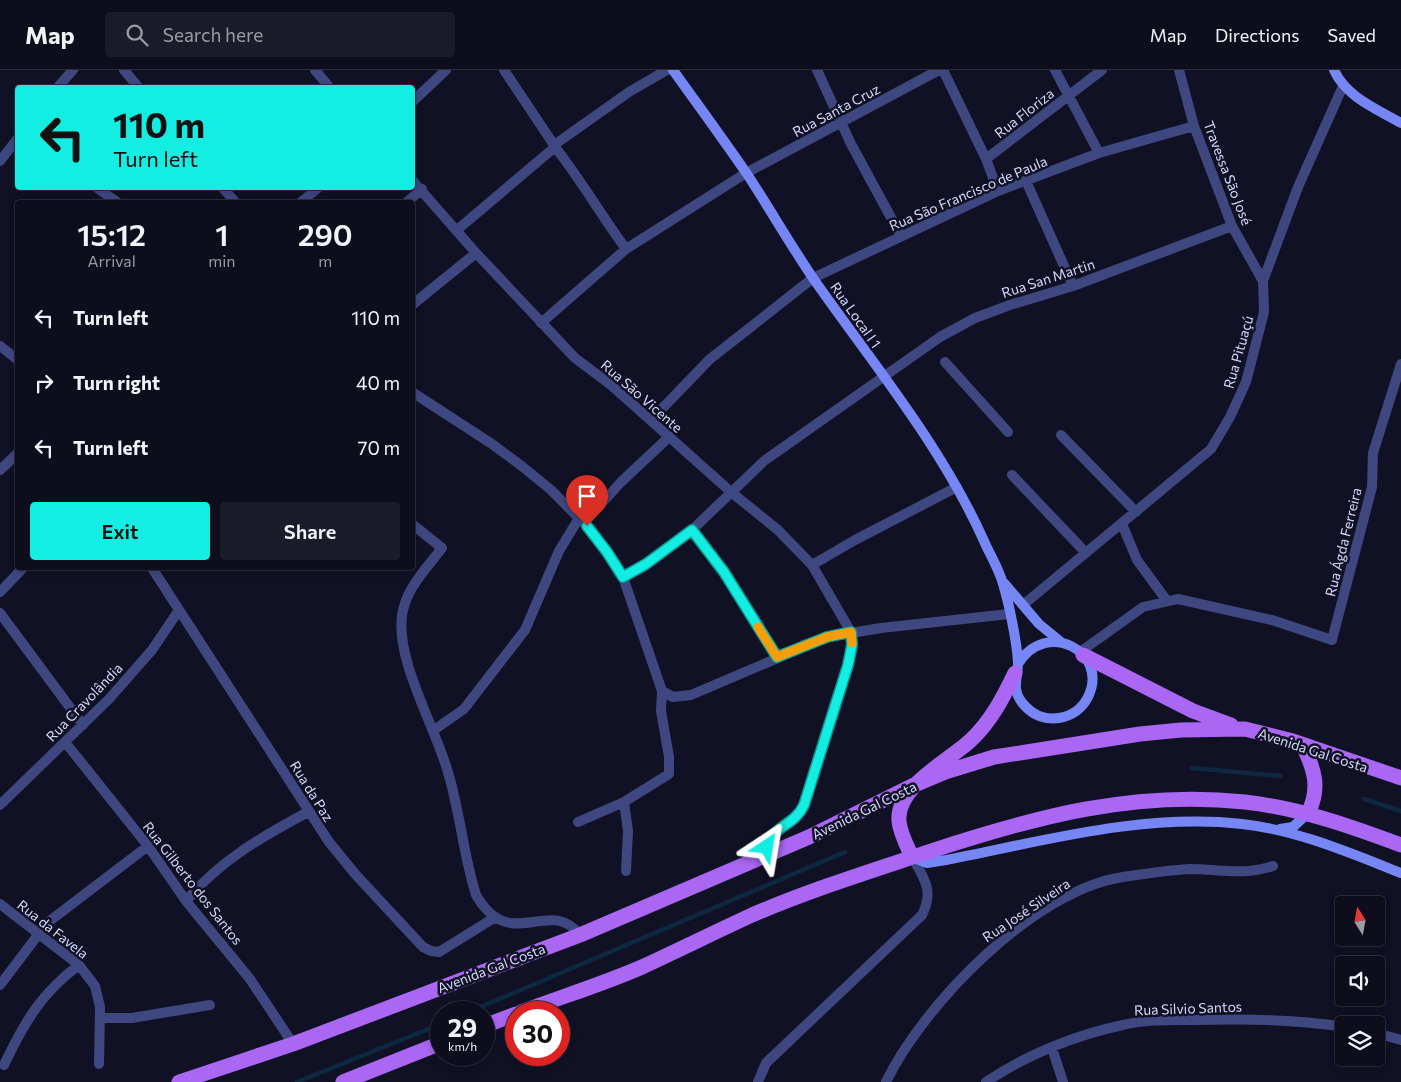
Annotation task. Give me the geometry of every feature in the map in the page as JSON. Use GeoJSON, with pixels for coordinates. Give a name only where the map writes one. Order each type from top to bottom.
{"type":"FeatureCollection","features":[{"type":"Feature","properties":{"kind":"main road"},"geometry":{"type":"LineString","coordinates":[[1083,656],[1193,711],[1245,729]]}},
{"type":"Feature","properties":{"kind":"main road"},"geometry":{"type":"LineString","coordinates":[[912,857],[899,820],[900,811],[912,786],[971,741],[988,722],[1000,704],[1016,668]]}},
{"type":"Feature","properties":{"kind":"main road","name":"Avenida Gal Costa"},"geometry":{"type":"LineString","coordinates":[[178,1082],[293,1044],[580,935],[764,857],[912,786],[971,764],[1010,754],[1180,730],[1245,729],[1268,733],[1401,778]]}},
{"type":"Feature","properties":{"kind":"main road"},"geometry":{"type":"LineString","coordinates":[[1302,744],[1316,778],[1315,797],[1308,813]]}},
{"type":"Feature","properties":{"kind":"main road"},"geometry":{"type":"LineString","coordinates":[[550,1001],[640,968],[753,915],[863,872],[1006,826],[1052,814],[1151,800],[1243,802],[1308,813],[1401,845]]}},
{"type":"Feature","properties":{"kind":"main road"},"geometry":{"type":"LineString","coordinates":[[343,1082],[430,1047]]}},
{"type":"Feature","properties":{"kind":"street"},"geometry":{"type":"LineString","coordinates":[[60,85],[73,70]]}},
{"type":"Feature","properties":{"kind":"street"},"geometry":{"type":"LineString","coordinates":[[124,70],[136,85]]}},
{"type":"Feature","properties":{"kind":"street"},"geometry":{"type":"LineString","coordinates":[[315,70],[328,85]]}},
{"type":"Feature","properties":{"kind":"street"},"geometry":{"type":"LineString","coordinates":[[415,99],[446,70]]}},
{"type":"Feature","properties":{"kind":"street"},"geometry":{"type":"LineString","coordinates":[[504,70],[554,146],[580,178],[601,215],[626,249]]}},
{"type":"Feature","properties":{"kind":"street"},"geometry":{"type":"LineString","coordinates":[[457,230],[554,146],[629,92],[667,70]]}},
{"type":"Feature","properties":{"kind":"street","name":"Rua Local I 1"},"geometry":{"type":"LineString","coordinates":[[674,70],[746,173],[813,278],[884,377],[957,487],[1003,583],[1016,668],[1016,692],[1026,708],[1042,717],[1062,718],[1078,709],[1088,698],[1092,684],[1083,656]]}},
{"type":"Feature","properties":{"kind":"street"},"geometry":{"type":"LineString","coordinates":[[817,70],[841,123],[901,236]]}},
{"type":"Feature","properties":{"kind":"street"},"geometry":{"type":"LineString","coordinates":[[941,70],[986,159],[998,191]]}},
{"type":"Feature","properties":{"kind":"street","name":"Rua Santa Cruz"},"geometry":{"type":"LineString","coordinates":[[541,323],[626,249],[746,173],[941,70]]}},
{"type":"Feature","properties":{"kind":"street"},"geometry":{"type":"LineString","coordinates":[[1055,70],[1099,153]]}},
{"type":"Feature","properties":{"kind":"street","name":"Rua Floriza"},"geometry":{"type":"LineString","coordinates":[[986,159],[1102,70]]}},
{"type":"Feature","properties":{"kind":"street","name":"Travessa São José"},"geometry":{"type":"LineString","coordinates":[[1178,70],[1194,126],[1232,226],[1264,281]]}},
{"type":"Feature","properties":{"kind":"street"},"geometry":{"type":"LineString","coordinates":[[1334,70],[1343,86],[1371,106],[1401,123]]}},
{"type":"Feature","properties":{"kind":"street","name":"Rua Pituaçú"},"geometry":{"type":"LineString","coordinates":[[1023,605],[1211,449],[1230,417],[1246,382],[1264,312],[1264,281],[1298,187],[1343,86]]}},
{"type":"Feature","properties":{"kind":"street","name":"Rua São Francisco de Paula"},"geometry":{"type":"LineString","coordinates":[[651,420],[710,359],[813,278],[998,191],[1099,153],[1194,126]]}},
{"type":"Feature","properties":{"kind":"street"},"geometry":{"type":"LineString","coordinates":[[0,161],[15,142]]}},
{"type":"Feature","properties":{"kind":"street"},"geometry":{"type":"LineString","coordinates":[[1026,181],[1073,286]]}},
{"type":"Feature","properties":{"kind":"street","name":"Rua São Vicente"},"geometry":{"type":"LineString","coordinates":[[415,183],[476,252],[575,358],[611,385],[730,492],[778,530],[812,565],[851,632]]}},
{"type":"Feature","properties":{"kind":"street"},"geometry":{"type":"LineString","coordinates":[[409,200],[422,189]]}},
{"type":"Feature","properties":{"kind":"street"},"geometry":{"type":"LineString","coordinates":[[100,190],[114,200]]}},
{"type":"Feature","properties":{"kind":"street"},"geometry":{"type":"LineString","coordinates":[[225,190],[233,200]]}},
{"type":"Feature","properties":{"kind":"street"},"geometry":{"type":"LineString","coordinates":[[303,200],[316,190]]}},
{"type":"Feature","properties":{"kind":"street","name":"Rua San Martin"},"geometry":{"type":"LineString","coordinates":[[623,577],[646,564],[692,530],[764,460],[940,337],[975,318],[1073,286],[1232,226]]}},
{"type":"Feature","properties":{"kind":"street"},"geometry":{"type":"LineString","coordinates":[[415,303],[476,252]]}},
{"type":"Feature","properties":{"kind":"street"},"geometry":{"type":"LineString","coordinates":[[0,346],[15,358]]}},
{"type":"Feature","properties":{"kind":"street"},"geometry":{"type":"LineString","coordinates":[[945,362],[1008,432]]}},
{"type":"Feature","properties":{"kind":"street","name":"Rua Ágda Ferreira"},"geometry":{"type":"LineString","coordinates":[[1167,600],[1195,601],[1272,620],[1332,640],[1372,487],[1373,453],[1401,364]]}},
{"type":"Feature","properties":{"kind":"street"},"geometry":{"type":"LineString","coordinates":[[415,394],[492,444],[523,466],[551,490],[582,520],[607,552],[623,577],[662,691],[660,711],[669,756],[669,774],[624,802],[578,822]]}},
{"type":"Feature","properties":{"kind":"street"},"geometry":{"type":"LineString","coordinates":[[1061,435],[1136,512]]}},
{"type":"Feature","properties":{"kind":"street"},"geometry":{"type":"LineString","coordinates":[[434,730],[464,709],[525,630],[559,551],[582,520],[669,437]]}},
{"type":"Feature","properties":{"kind":"street"},"geometry":{"type":"LineString","coordinates":[[0,470],[15,456]]}},
{"type":"Feature","properties":{"kind":"street"},"geometry":{"type":"LineString","coordinates":[[1012,475],[1086,554]]}},
{"type":"Feature","properties":{"kind":"street"},"geometry":{"type":"LineString","coordinates":[[812,565],[855,540],[957,487]]}},
{"type":"Feature","properties":{"kind":"street"},"geometry":{"type":"LineString","coordinates":[[1016,668],[1022,657],[1036,646],[1044,643],[1061,642],[1083,656],[1136,611],[1167,600],[1137,560],[1122,524]]}},
{"type":"Feature","properties":{"kind":"street"},"geometry":{"type":"LineString","coordinates":[[415,526],[442,548],[414,584],[406,601],[402,616],[401,638],[408,663],[434,730],[459,814],[476,895],[484,908],[494,918],[505,924],[519,925],[561,920],[574,926],[580,935]]}},
{"type":"Feature","properties":{"kind":"street"},"geometry":{"type":"LineString","coordinates":[[692,530],[724,572],[777,657]]}},
{"type":"Feature","properties":{"kind":"street"},"geometry":{"type":"LineString","coordinates":[[0,592],[21,570]]}},
{"type":"Feature","properties":{"kind":"street","name":"Rua da Paz"},"geometry":{"type":"LineString","coordinates":[[153,570],[308,812],[356,876],[424,947],[431,951],[439,952],[494,918]]}},
{"type":"Feature","properties":{"kind":"street","name":"Rua Local I 1"},"geometry":{"type":"LineString","coordinates":[[1003,583],[1061,642]]}},
{"type":"Feature","properties":{"kind":"street","name":"Rua Cravolândia"},"geometry":{"type":"LineString","coordinates":[[0,805],[83,725],[152,650],[179,610]]}},
{"type":"Feature","properties":{"kind":"street"},"geometry":{"type":"LineString","coordinates":[[0,613],[83,725]]}},
{"type":"Feature","properties":{"kind":"street"},"geometry":{"type":"LineString","coordinates":[[662,691],[673,697],[691,695],[827,637],[851,632],[1009,614]]}},
{"type":"Feature","properties":{"kind":"street"},"geometry":{"type":"LineString","coordinates":[[764,857],[773,833],[794,820],[804,805],[848,665],[852,645],[851,632]]}},
{"type":"Feature","properties":{"kind":"street","name":"Rua Gilberto dos Santos"},"geometry":{"type":"LineString","coordinates":[[66,742],[148,846],[186,901],[250,979],[293,1044]]}},
{"type":"Feature","properties":{"kind":"street"},"geometry":{"type":"LineString","coordinates":[[624,802],[628,831],[626,871]]}},
{"type":"Feature","properties":{"kind":"street"},"geometry":{"type":"LineString","coordinates":[[186,901],[223,864],[273,831],[308,812]]}},
{"type":"Feature","properties":{"kind":"street"},"geometry":{"type":"LineString","coordinates":[[1274,830],[1293,827],[1308,813]]}},
{"type":"Feature","properties":{"kind":"street"},"geometry":{"type":"LineString","coordinates":[[912,857],[927,863],[1150,823],[1200,821],[1244,824],[1292,834],[1358,856],[1401,873]]}},
{"type":"Feature","properties":{"kind":"street"},"geometry":{"type":"LineString","coordinates":[[0,985],[37,935],[57,915],[148,846]]}},
{"type":"Feature","properties":{"kind":"street"},"geometry":{"type":"LineString","coordinates":[[758,1082],[766,1063],[922,915],[929,896],[928,888],[912,857]]}},
{"type":"Feature","properties":{"kind":"street","name":"Rua José Silveira"},"geometry":{"type":"LineString","coordinates":[[886,1082],[907,1043],[945,996],[984,955],[1065,897],[1082,889],[1120,877],[1192,869],[1240,873],[1258,871],[1273,866]]}},
{"type":"Feature","properties":{"kind":"street","name":"Rua da Favela"},"geometry":{"type":"LineString","coordinates":[[0,904],[37,935],[79,965],[95,986],[100,1018],[99,1064]]}},
{"type":"Feature","properties":{"kind":"street"},"geometry":{"type":"LineString","coordinates":[[4,1065],[31,1013],[48,991],[79,965]]}},
{"type":"Feature","properties":{"kind":"street"},"geometry":{"type":"LineString","coordinates":[[100,1018],[132,1018],[210,1005]]}},
{"type":"Feature","properties":{"kind":"street","name":"Rua Silvio Santos"},"geometry":{"type":"LineString","coordinates":[[986,1082],[1024,1060],[1052,1048],[1095,1032],[1124,1024],[1155,1020],[1244,1019],[1335,1026]]}},
{"type":"Feature","properties":{"kind":"street"},"geometry":{"type":"LineString","coordinates":[[1385,1036],[1401,1040]]}},
{"type":"Feature","properties":{"kind":"street"},"geometry":{"type":"LineString","coordinates":[[1052,1048],[1063,1082]]}},
{"type":"Feature","properties":{"kind":"waterway"},"geometry":{"type":"LineString","coordinates":[[1192,768],[1281,776]]}},
{"type":"Feature","properties":{"kind":"waterway"},"geometry":{"type":"LineString","coordinates":[[1364,799],[1401,811]]}},
{"type":"Feature","properties":{"kind":"waterway"},"geometry":{"type":"LineString","coordinates":[[495,1001],[845,852]]}},
{"type":"Feature","properties":{"kind":"waterway"},"geometry":{"type":"LineString","coordinates":[[297,1082],[430,1028]]}},
{"type":"Feature","properties":{"kind":"slow traffic"},"geometry":{"type":"LineString","coordinates":[[758,627],[777,657],[827,637],[851,632],[852,643]]}},
{"type":"Feature","properties":{"kind":"route"},"geometry":{"type":"LineString","coordinates":[[587,526],[623,577],[646,564],[692,530],[724,572],[777,657],[827,637],[851,632],[851,654],[804,805],[794,820],[773,833],[767,847]]}}]}
